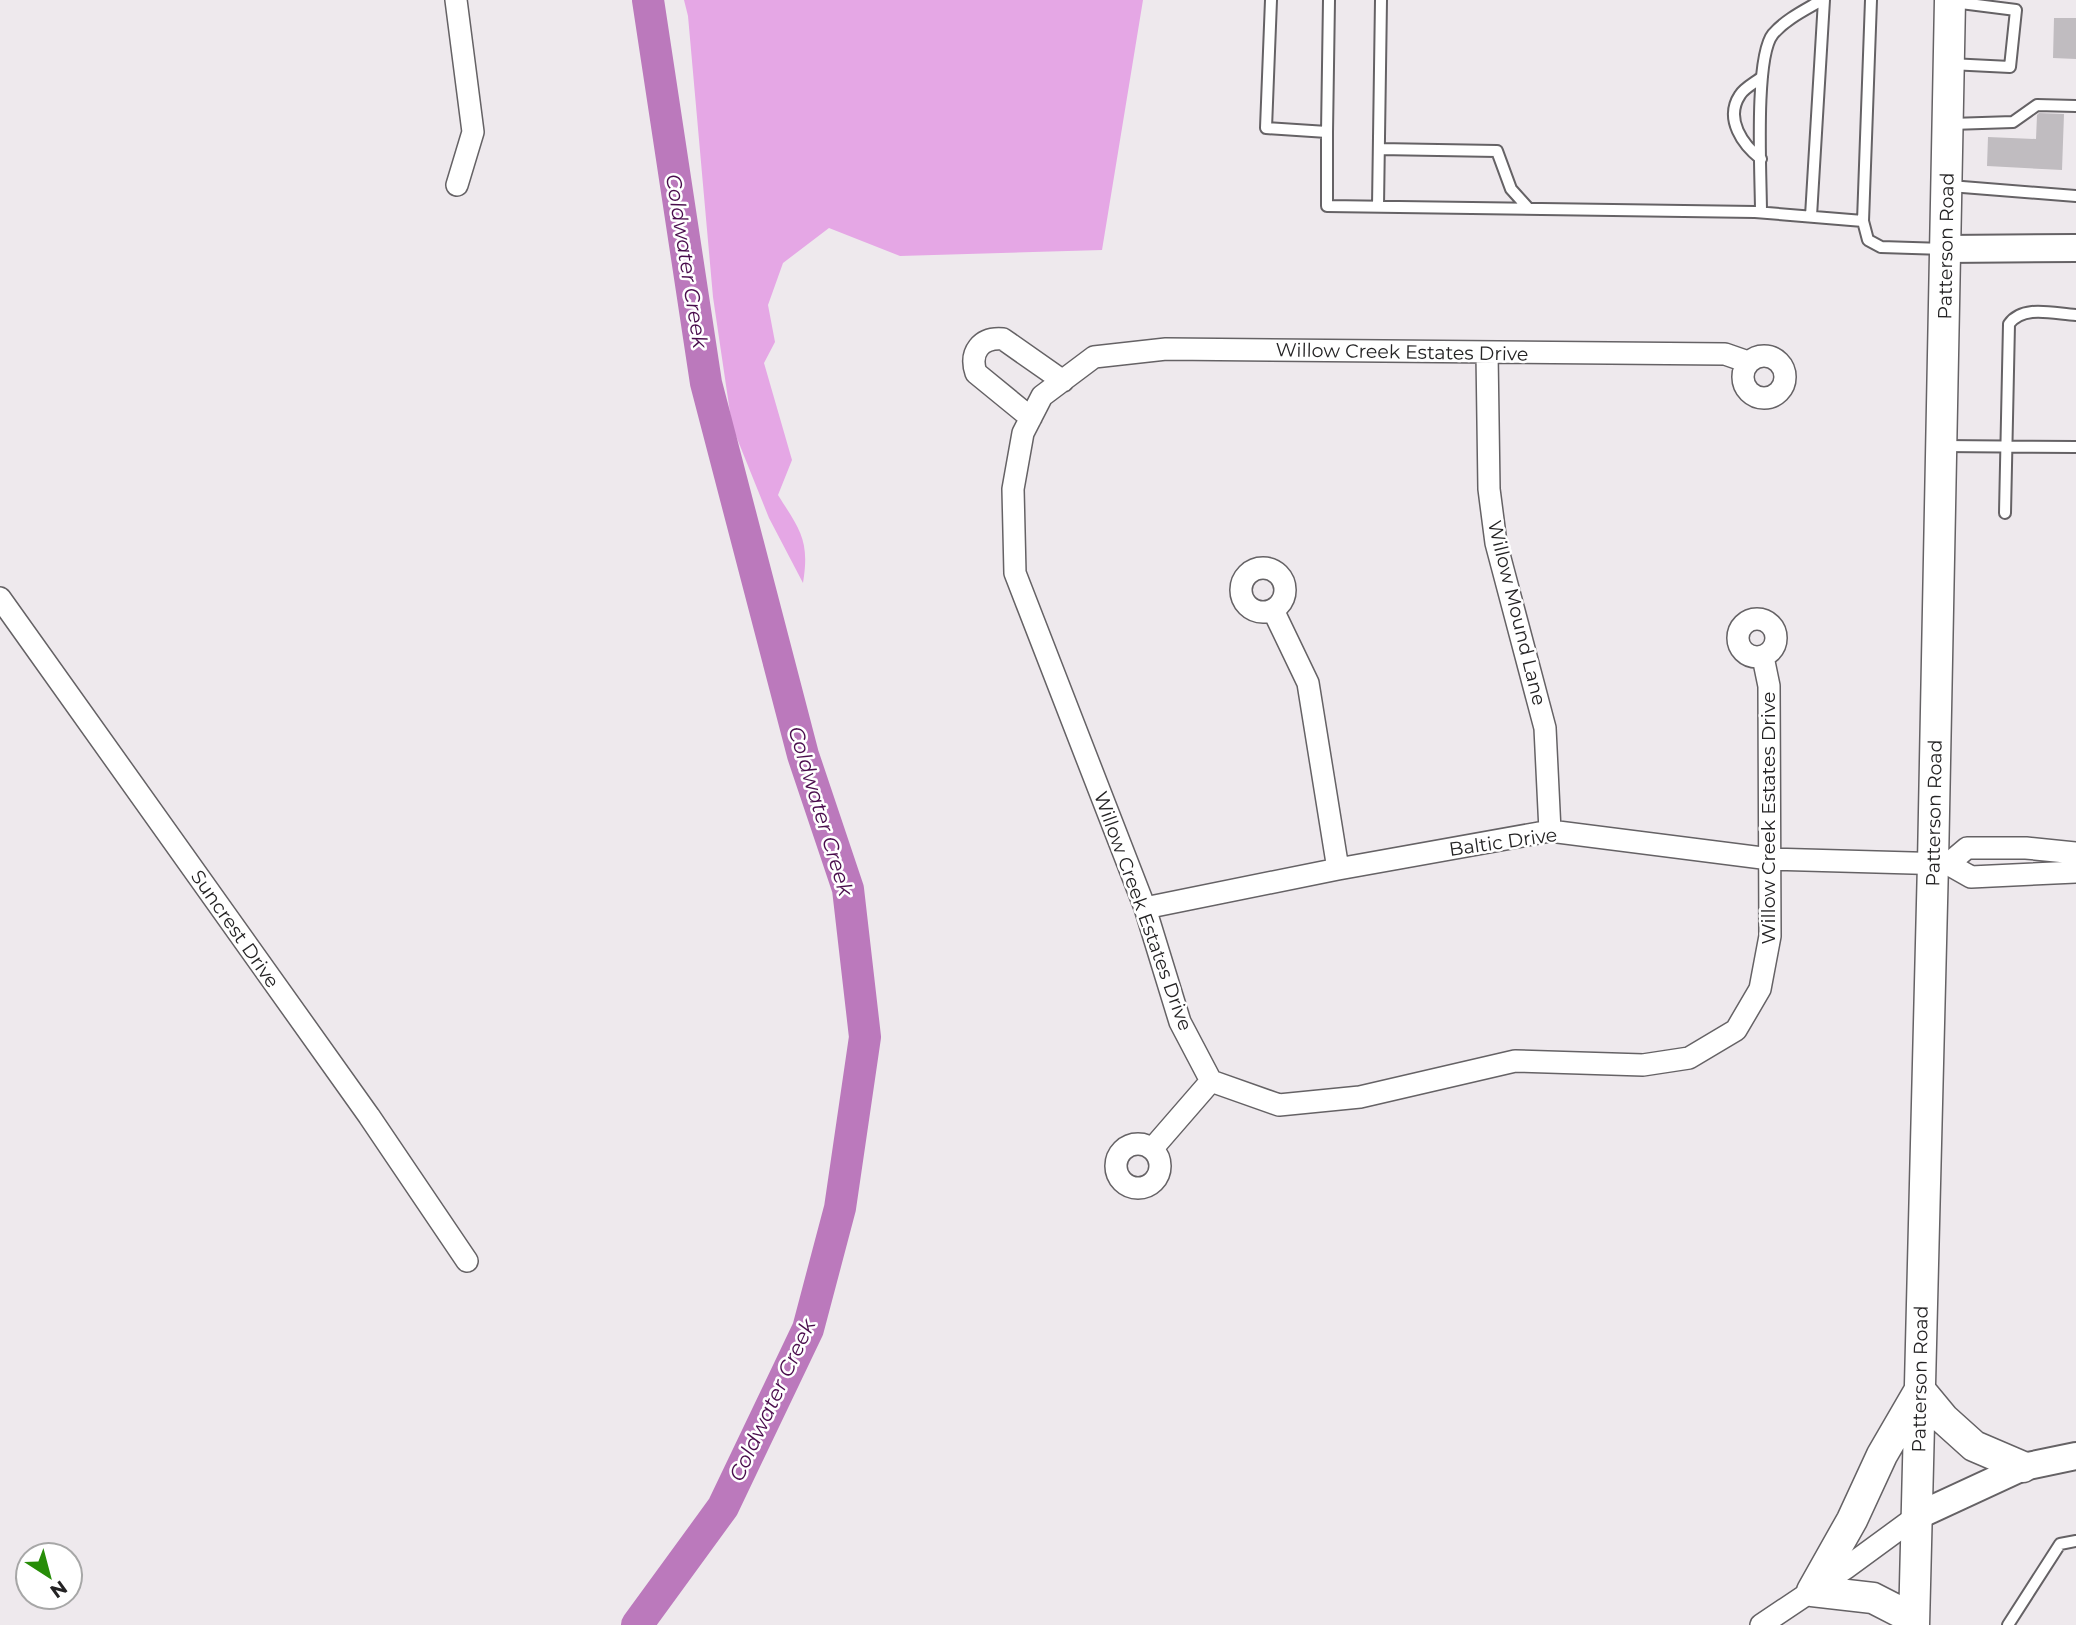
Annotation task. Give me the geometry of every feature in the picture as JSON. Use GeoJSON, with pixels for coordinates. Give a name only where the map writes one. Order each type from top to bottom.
{"type":"FeatureCollection","features":[{"type":"Feature","properties":{"kind":"main road","name":"Patterson Road"},"geometry":{"type":"LineString","coordinates":[[1914,1622],[1940,863],[1942,446],[1950,1]]}},
{"type":"Feature","properties":{"kind":"main road"},"geometry":{"type":"LineString","coordinates":[[1914,1622],[1873,1598],[1812,1591],[1852,1520],[1882,1455],[1920,1390],[1944,1419],[1974,1446],[2023,1467]]}},
{"type":"Feature","properties":{"kind":"street"},"geometry":{"type":"LineString","coordinates":[[456,0],[473,132],[457,185]]}},
{"type":"Feature","properties":{"kind":"street"},"geometry":{"type":"LineString","coordinates":[[1946,249],[2076,247]]}},
{"type":"Feature","properties":{"kind":"street"},"geometry":{"type":"LineString","coordinates":[[1031,418],[975,373],[973,355],[978,347],[993,338],[1003,339],[1063,381]]}},
{"type":"Feature","properties":{"kind":"street","name":"Willow Creek Estates Drive"},"geometry":{"type":"LineString","coordinates":[[1748,362],[1725,354],[1166,349],[1094,357],[1042,396],[1023,433],[1013,489],[1015,573],[1145,908],[1180,1022],[1211,1081],[1279,1105],[1360,1097],[1515,1061],[1643,1065],[1689,1058],[1736,1031],[1760,989],[1770,936],[1769,686],[1763,657]]}},
{"type":"Feature","properties":{"kind":"street","name":"Willow Mound Lane"},"geometry":{"type":"LineString","coordinates":[[1487,353],[1489,489],[1496,543],[1545,728],[1550,831]]}},
{"type":"Feature","properties":{"kind":"street","name":"Suncrest Drive"},"geometry":{"type":"LineString","coordinates":[[0,598],[369,1116],[467,1261]]}},
{"type":"Feature","properties":{"kind":"street"},"geometry":{"type":"LineString","coordinates":[[1273,610],[1308,683],[1338,869]]}},
{"type":"Feature","properties":{"kind":"street","name":"Baltic Drive"},"geometry":{"type":"LineString","coordinates":[[1145,908],[1338,869],[1550,831],[1770,859],[1940,863],[1971,877],[2076,872]]}},
{"type":"Feature","properties":{"kind":"street"},"geometry":{"type":"LineString","coordinates":[[1940,863],[1967,848],[2026,848],[2076,853]]}},
{"type":"Feature","properties":{"kind":"street"},"geometry":{"type":"LineString","coordinates":[[1152,1149],[1211,1081]]}},
{"type":"Feature","properties":{"kind":"street"},"geometry":{"type":"LineString","coordinates":[[1762,1625],[1917,1516],[2023,1467],[2076,1456]]}},
{"type":"Feature","properties":{"kind":"lane"},"geometry":{"type":"LineString","coordinates":[[1271,0],[1266,128],[1326,132]]}},
{"type":"Feature","properties":{"kind":"lane"},"geometry":{"type":"LineString","coordinates":[[1329,0],[1327,206],[1761,212],[1863,220]]}},
{"type":"Feature","properties":{"kind":"lane"},"geometry":{"type":"LineString","coordinates":[[1378,206],[1381,0]]}},
{"type":"Feature","properties":{"kind":"lane"},"geometry":{"type":"LineString","coordinates":[[1761,212],[1762,77],[1771,36],[1790,18],[1823,0]]}},
{"type":"Feature","properties":{"kind":"lane"},"geometry":{"type":"LineString","coordinates":[[1811,216],[1823,0]]}},
{"type":"Feature","properties":{"kind":"lane"},"geometry":{"type":"LineString","coordinates":[[1871,0],[1863,220],[1868,240],[1881,247],[1946,249]]}},
{"type":"Feature","properties":{"kind":"lane"},"geometry":{"type":"LineString","coordinates":[[1949,64],[2010,66],[2016,10],[1950,1]]}},
{"type":"Feature","properties":{"kind":"lane"},"geometry":{"type":"LineString","coordinates":[[1761,159],[1746,147],[1738,134],[1734,114],[1740,95],[1762,77]]}},
{"type":"Feature","properties":{"kind":"lane"},"geometry":{"type":"LineString","coordinates":[[1948,124],[2013,122],[2037,105],[2076,106]]}},
{"type":"Feature","properties":{"kind":"lane"},"geometry":{"type":"LineString","coordinates":[[1379,149],[1497,151],[1510,189],[1529,209]]}},
{"type":"Feature","properties":{"kind":"lane"},"geometry":{"type":"LineString","coordinates":[[1947,186],[2076,196]]}},
{"type":"Feature","properties":{"kind":"lane"},"geometry":{"type":"LineString","coordinates":[[2076,240],[2076,247]]}},
{"type":"Feature","properties":{"kind":"lane"},"geometry":{"type":"LineString","coordinates":[[2005,513],[2009,324],[2020,314],[2031,312],[2076,315]]}},
{"type":"Feature","properties":{"kind":"lane"},"geometry":{"type":"LineString","coordinates":[[1942,446],[2076,447]]}},
{"type":"Feature","properties":{"kind":"lane"},"geometry":{"type":"LineString","coordinates":[[2008,1625],[2060,1544],[2076,1541]]}},
{"type":"Feature","properties":{"kind":"shaded area"},"geometry":{"type":"Polygon","coordinates":[[[684,0],[1143,0],[1102,250],[900,256],[829,228],[783,263],[768,305],[775,342],[764,363],[792,460],[778,495],[792,517],[804,545],[803,583],[769,518],[732,426],[713,297],[688,16],[684,0]]]}},
{"type":"Feature","properties":{"kind":"building"},"geometry":{"type":"Polygon","coordinates":[[[2054,18],[2076,18],[2076,59],[2053,58],[2054,18]]]}},
{"type":"Feature","properties":{"kind":"building"},"geometry":{"type":"Polygon","coordinates":[[[2039,113],[2064,114],[2062,170],[1987,166],[1988,137],[2036,139],[2039,113]]]}},
{"type":"Feature","properties":{"kind":"waterway","name":"Coldwater Creek"},"geometry":{"type":"LineString","coordinates":[[637,1625],[723,1507],[808,1329],[840,1208],[865,1037],[848,889],[803,755],[706,383],[648,0]]}}]}
